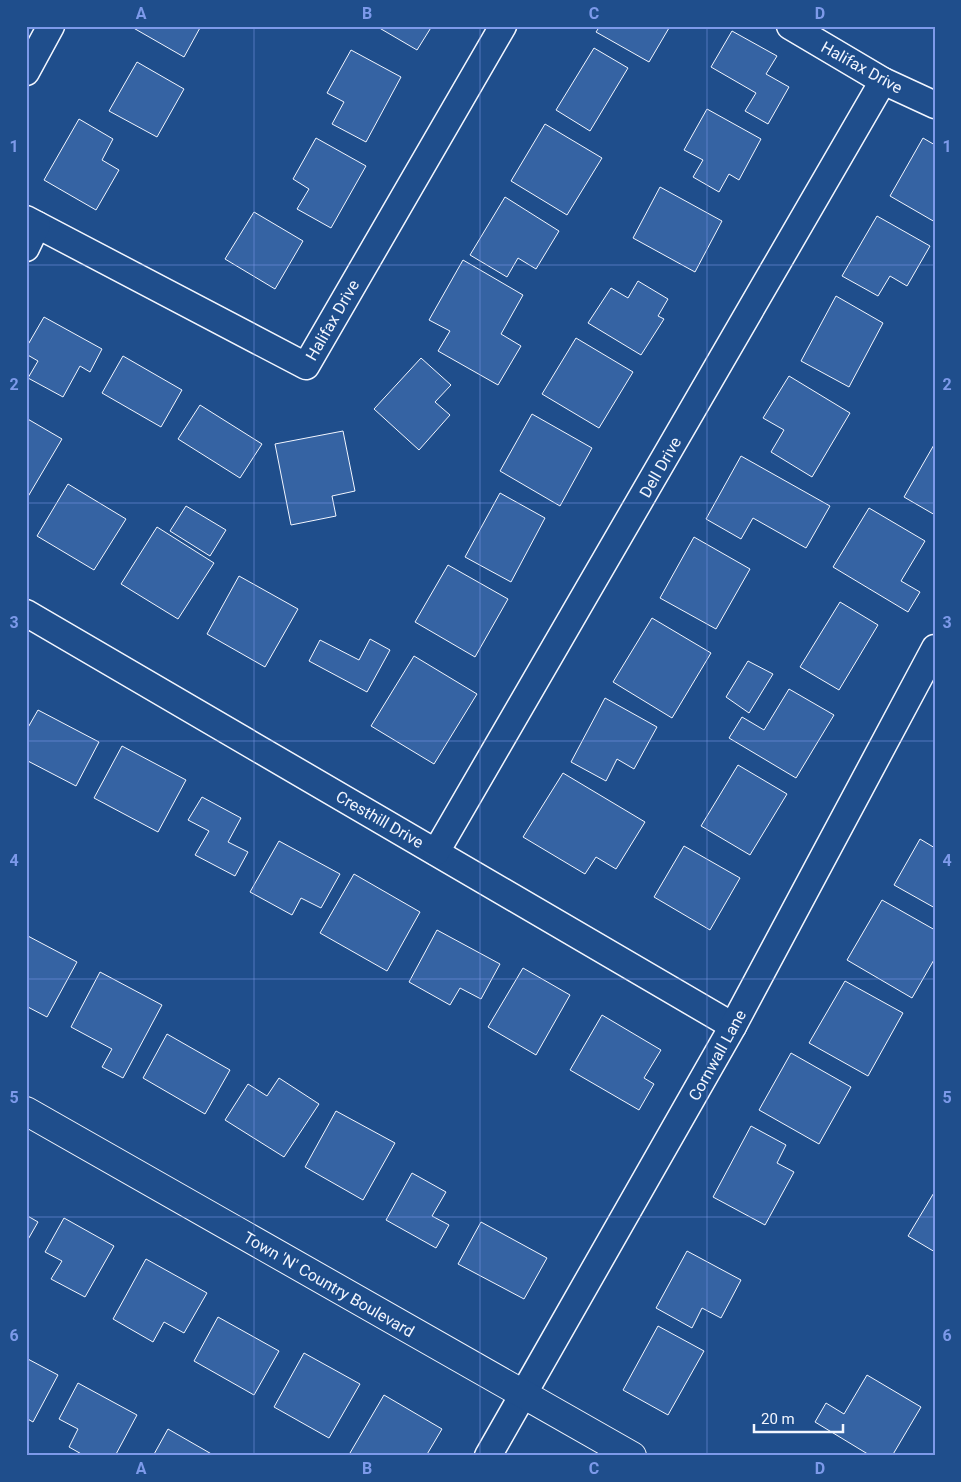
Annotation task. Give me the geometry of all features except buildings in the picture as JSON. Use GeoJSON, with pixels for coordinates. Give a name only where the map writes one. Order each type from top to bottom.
{"type":"FeatureCollection","features":[{"type":"Feature","properties":{"kind":"street"},"geometry":{"type":"LineString","coordinates":[[26,72],[51,26]]}},
{"type":"Feature","properties":{"kind":"street","name":"Halifax Drive"},"geometry":{"type":"LineString","coordinates":[[32,222],[306,366],[502,26]]}},
{"type":"Feature","properties":{"kind":"street","name":"Halifax Drive"},"geometry":{"type":"LineString","coordinates":[[790,26],[883,81],[935,105]]}},
{"type":"Feature","properties":{"kind":"street","name":"Dell Drive"},"geometry":{"type":"LineString","coordinates":[[436,852],[883,81]]}},
{"type":"Feature","properties":{"kind":"street"},"geometry":{"type":"LineString","coordinates":[[26,248],[32,222]]}},
{"type":"Feature","properties":{"kind":"street","name":"Cresthill Drive"},"geometry":{"type":"LineString","coordinates":[[26,613],[733,1026]]}},
{"type":"Feature","properties":{"kind":"street","name":"Cornwall Lane"},"geometry":{"type":"LineString","coordinates":[[488,1456],[733,1026],[935,648]]}},
{"type":"Feature","properties":{"kind":"street","name":"Town 'N' Country Boulevard"},"geometry":{"type":"LineString","coordinates":[[26,1111],[632,1456]]}}]}
